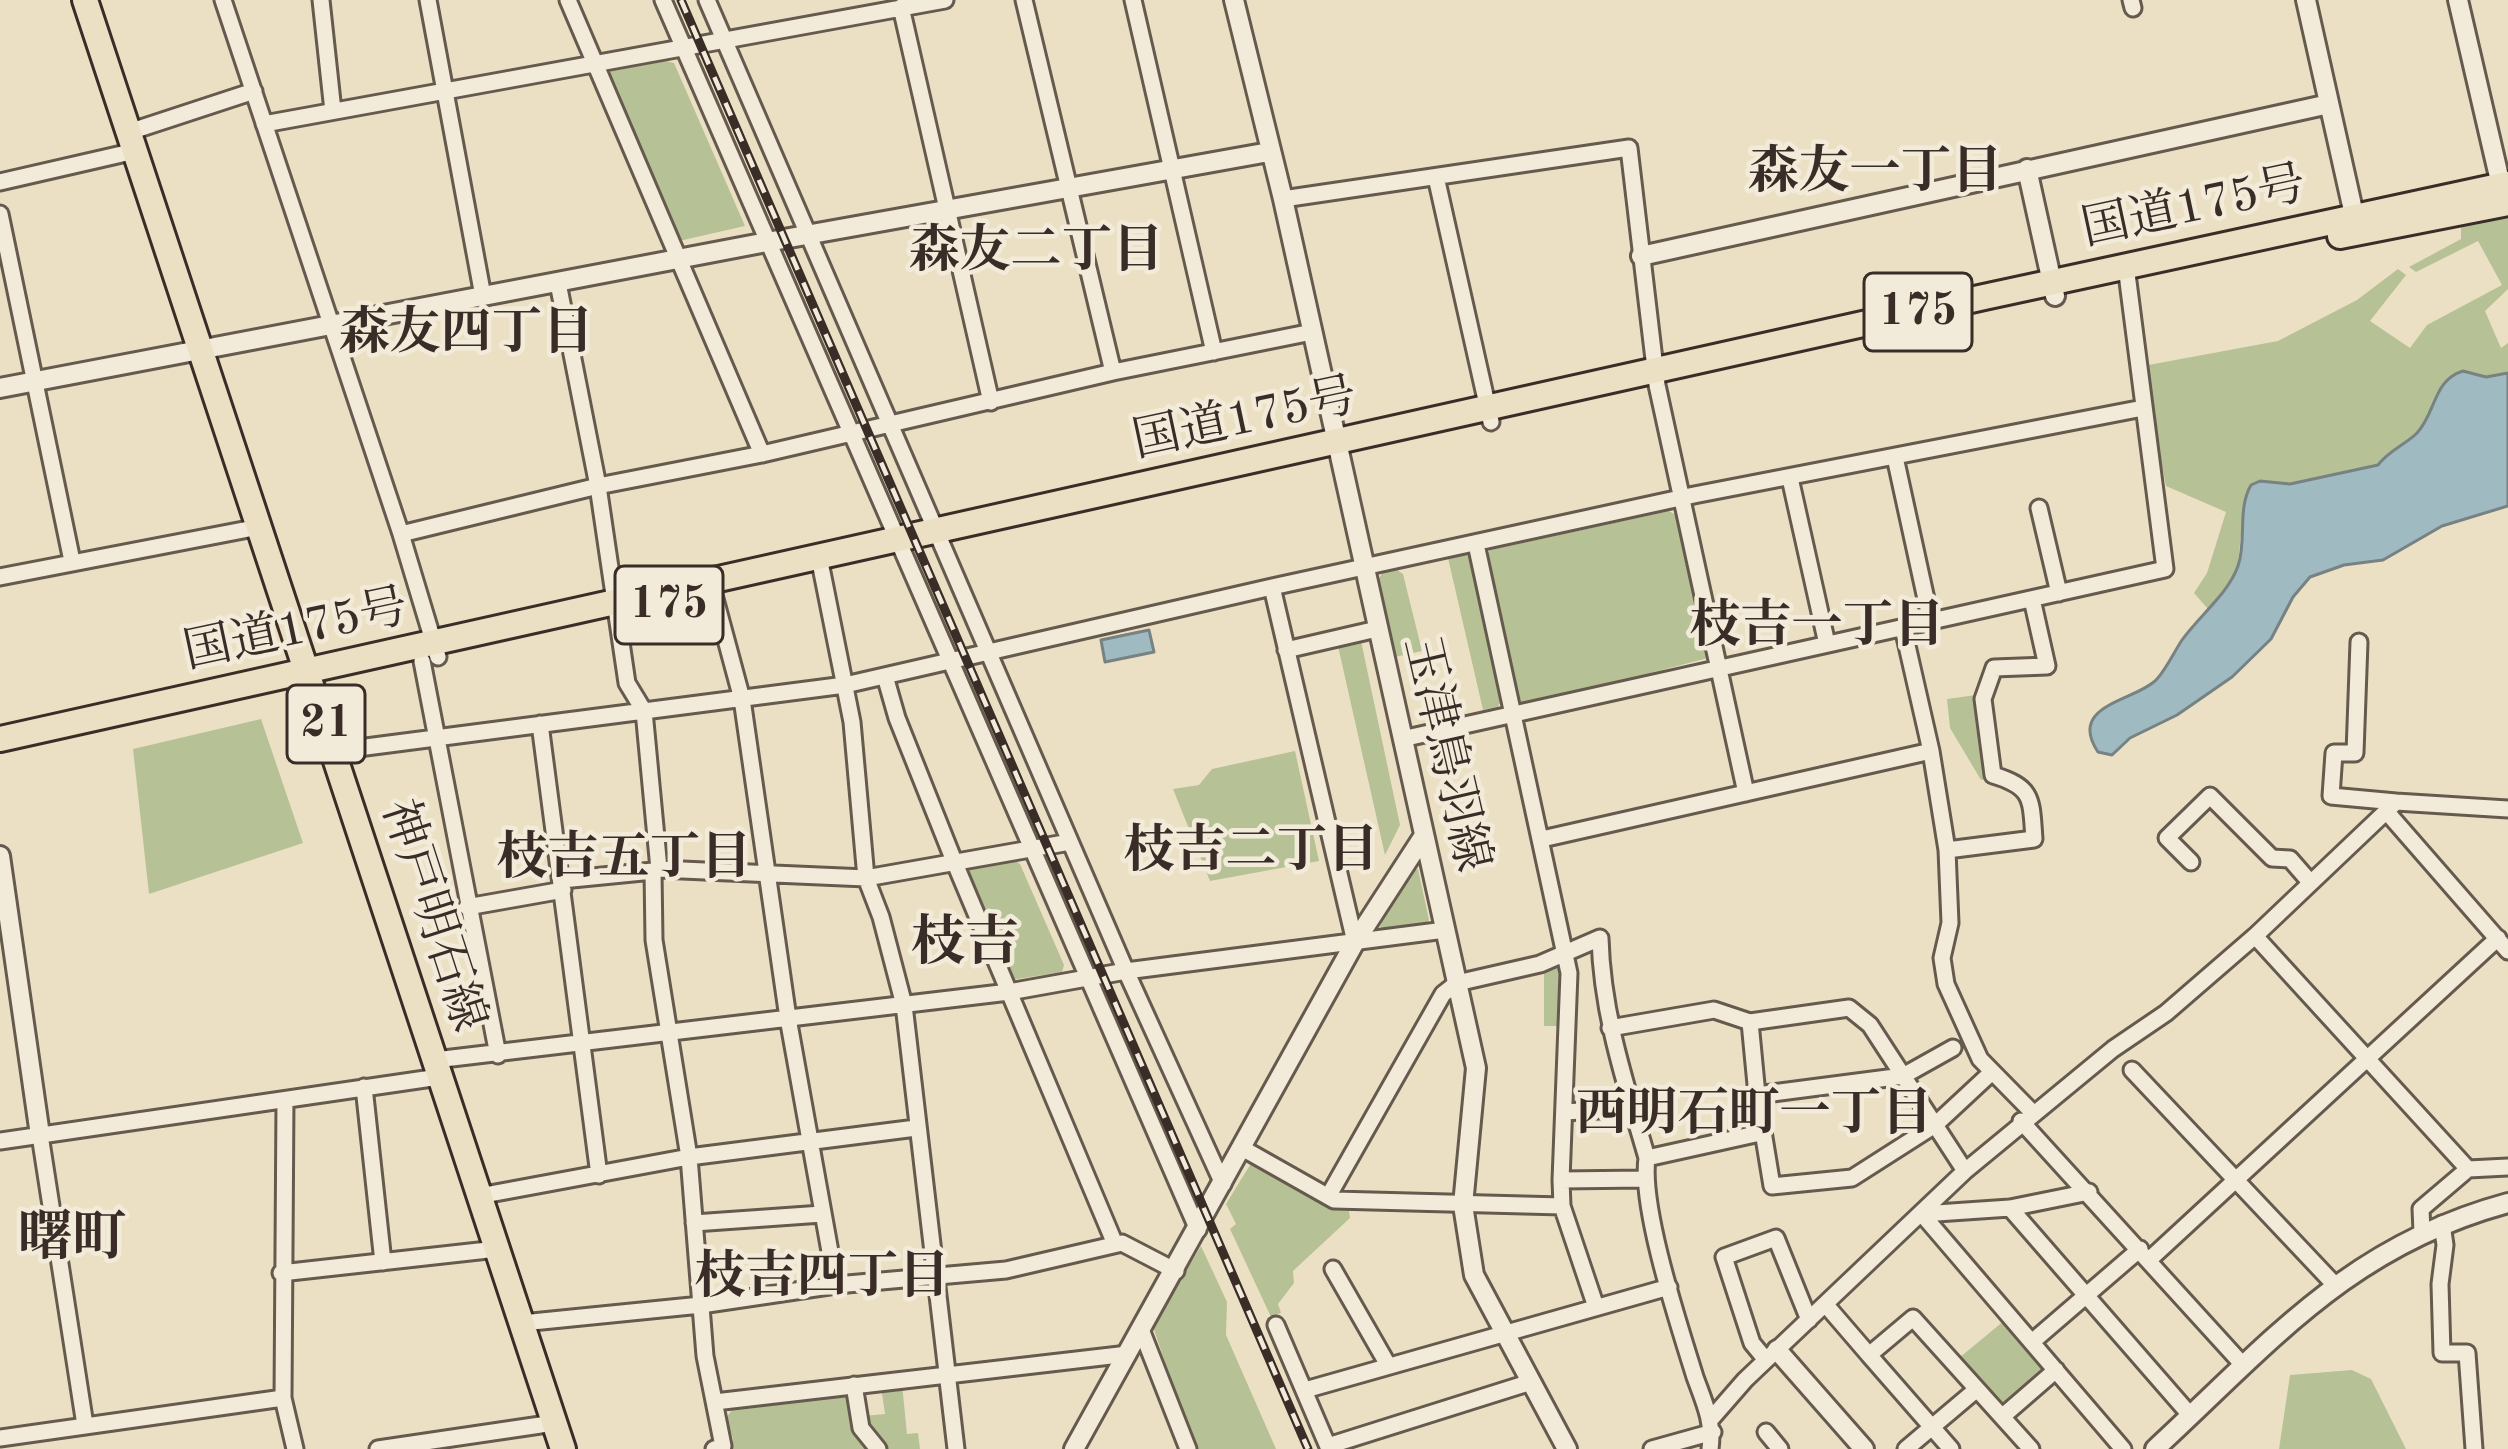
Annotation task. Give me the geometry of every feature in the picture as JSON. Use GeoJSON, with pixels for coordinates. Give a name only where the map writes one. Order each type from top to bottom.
{"type":"FeatureCollection","features":[{"type":"Feature","properties":{"kind":"main road","name":"神戸明石線"},"geometry":{"type":"LineString","coordinates":[[85,0],[563,1449]]}},
{"type":"Feature","properties":{"kind":"main road","name":"国道175号"},"geometry":{"type":"LineString","coordinates":[[0,739],[432,654],[2054,289],[2505,194]]}},
{"type":"Feature","properties":{"kind":"main road","name":"国道175号"},"geometry":{"type":"LineString","coordinates":[[616,609],[714,595],[821,564]]}},
{"type":"Feature","properties":{"kind":"main road","name":"国道175号"},"geometry":{"type":"LineString","coordinates":[[0,755],[311,678]]}},
{"type":"Feature","properties":{"kind":"street"},"geometry":{"type":"LineString","coordinates":[[224,0],[401,534],[432,654],[435,739],[498,1055]]}},
{"type":"Feature","properties":{"kind":"street"},"geometry":{"type":"LineString","coordinates":[[321,0],[333,111]]}},
{"type":"Feature","properties":{"kind":"street"},"geometry":{"type":"LineString","coordinates":[[428,0],[483,296]]}},
{"type":"Feature","properties":{"kind":"street"},"geometry":{"type":"LineString","coordinates":[[568,0],[762,454]]}},
{"type":"Feature","properties":{"kind":"street"},"geometry":{"type":"LineString","coordinates":[[663,0],[1198,1230]]}},
{"type":"Feature","properties":{"kind":"street"},"geometry":{"type":"LineString","coordinates":[[706,0],[1126,971],[1223,1184]]}},
{"type":"Feature","properties":{"kind":"street"},"geometry":{"type":"LineString","coordinates":[[264,124],[945,0]]}},
{"type":"Feature","properties":{"kind":"street"},"geometry":{"type":"LineString","coordinates":[[1024,0],[1113,372]]}},
{"type":"Feature","properties":{"kind":"street"},"geometry":{"type":"LineString","coordinates":[[1133,0],[1214,352]]}},
{"type":"Feature","properties":{"kind":"street","name":"玉津鳥羽線"},"geometry":{"type":"LineString","coordinates":[[1234,0],[1476,1068],[1463,1205],[1474,1275],[1567,1449]]}},
{"type":"Feature","properties":{"kind":"street"},"geometry":{"type":"LineString","coordinates":[[2306,0],[2357,224]]}},
{"type":"Feature","properties":{"kind":"street"},"geometry":{"type":"LineString","coordinates":[[2458,0],[2505,194]]}},
{"type":"Feature","properties":{"kind":"street"},"geometry":{"type":"LineString","coordinates":[[901,8],[991,402]]}},
{"type":"Feature","properties":{"kind":"street"},"geometry":{"type":"LineString","coordinates":[[0,182],[132,141],[254,91]]}},
{"type":"Feature","properties":{"kind":"street"},"geometry":{"type":"LineString","coordinates":[[1641,256],[2329,104]]}},
{"type":"Feature","properties":{"kind":"street"},"geometry":{"type":"LineString","coordinates":[[1282,200],[1629,148],[1656,378],[1746,794]]}},
{"type":"Feature","properties":{"kind":"street"},"geometry":{"type":"LineString","coordinates":[[0,388],[1269,152]]}},
{"type":"Feature","properties":{"kind":"street"},"geometry":{"type":"LineString","coordinates":[[2027,170],[2054,289]]}},
{"type":"Feature","properties":{"kind":"street"},"geometry":{"type":"LineString","coordinates":[[1436,177],[1490,416]]}},
{"type":"Feature","properties":{"kind":"street"},"geometry":{"type":"LineString","coordinates":[[0,214],[72,562]]}},
{"type":"Feature","properties":{"kind":"street"},"geometry":{"type":"LineString","coordinates":[[1402,739],[2165,569],[2127,274]]}},
{"type":"Feature","properties":{"kind":"street"},"geometry":{"type":"LineString","coordinates":[[558,283],[598,486],[627,682],[644,711],[656,870],[654,940],[689,1156],[705,1356],[723,1446],[714,1449]]}},
{"type":"Feature","properties":{"kind":"street"},"geometry":{"type":"LineString","coordinates":[[401,534],[598,486],[1312,332]]}},
{"type":"Feature","properties":{"kind":"street"},"geometry":{"type":"LineString","coordinates":[[335,751],[845,686],[1273,586],[1683,498],[2144,408]]}},
{"type":"Feature","properties":{"kind":"street"},"geometry":{"type":"LineString","coordinates":[[1895,457],[1931,622]]}},
{"type":"Feature","properties":{"kind":"street"},"geometry":{"type":"LineString","coordinates":[[1790,478],[1827,644]]}},
{"type":"Feature","properties":{"kind":"street"},"geometry":{"type":"LineString","coordinates":[[2039,508],[2059,593]]}},
{"type":"Feature","properties":{"kind":"street"},"geometry":{"type":"LineString","coordinates":[[0,577],[259,527]]}},
{"type":"Feature","properties":{"kind":"street"},"geometry":{"type":"LineString","coordinates":[[1476,544],[1569,973],[1562,1206],[1596,1307]]}},
{"type":"Feature","properties":{"kind":"street"},"geometry":{"type":"LineString","coordinates":[[821,564],[845,686],[866,878],[904,1005],[956,1449]]}},
{"type":"Feature","properties":{"kind":"street"},"geometry":{"type":"LineString","coordinates":[[1273,586],[1355,942]]}},
{"type":"Feature","properties":{"kind":"street"},"geometry":{"type":"LineString","coordinates":[[714,595],[742,699],[788,1018],[836,1285]]}},
{"type":"Feature","properties":{"kind":"street"},"geometry":{"type":"LineString","coordinates":[[1947,850],[2034,839],[2031,798],[2017,782],[1993,775],[1983,699],[1994,668],[2048,666],[2032,599]]}},
{"type":"Feature","properties":{"kind":"street"},"geometry":{"type":"LineString","coordinates":[[1903,628],[1947,850],[1950,923],[1942,958],[1946,984],[1980,1058],[2089,1192],[2243,1365]]}},
{"type":"Feature","properties":{"kind":"street"},"geometry":{"type":"LineString","coordinates":[[1286,650],[1378,629]]}},
{"type":"Feature","properties":{"kind":"street"},"geometry":{"type":"LineString","coordinates":[[2359,642],[2355,753],[2334,753],[2331,796],[2391,807],[2508,809]]}},
{"type":"Feature","properties":{"kind":"street"},"geometry":{"type":"LineString","coordinates":[[885,676],[954,862],[1115,1244]]}},
{"type":"Feature","properties":{"kind":"street"},"geometry":{"type":"LineString","coordinates":[[540,724],[599,1175]]}},
{"type":"Feature","properties":{"kind":"street"},"geometry":{"type":"LineString","coordinates":[[1541,839],[1931,751]]}},
{"type":"Feature","properties":{"kind":"street"},"geometry":{"type":"LineString","coordinates":[[2191,862],[2167,838],[2210,796],[2272,858],[2290,859],[2310,882]]}},
{"type":"Feature","properties":{"kind":"street"},"geometry":{"type":"LineString","coordinates":[[1652,1449],[1711,1433],[1772,1355],[1965,1171],[2113,1048],[2166,1013],[2391,807]]}},
{"type":"Feature","properties":{"kind":"street"},"geometry":{"type":"LineString","coordinates":[[2032,1342],[2235,1179],[2366,1056],[2503,944],[2391,807]]}},
{"type":"Feature","properties":{"kind":"street"},"geometry":{"type":"LineString","coordinates":[[1074,1449],[1355,942],[1423,837]]}},
{"type":"Feature","properties":{"kind":"street"},"geometry":{"type":"LineString","coordinates":[[467,907],[656,870],[866,878],[1070,842]]}},
{"type":"Feature","properties":{"kind":"street"},"geometry":{"type":"LineString","coordinates":[[0,856],[4,913],[85,1425]]}},
{"type":"Feature","properties":{"kind":"street"},"geometry":{"type":"LineString","coordinates":[[0,1141],[364,1087],[498,1055],[1009,992],[1126,971],[1445,930]]}},
{"type":"Feature","properties":{"kind":"street"},"geometry":{"type":"LineString","coordinates":[[2255,936],[2468,1169]]}},
{"type":"Feature","properties":{"kind":"street"},"geometry":{"type":"LineString","coordinates":[[1329,1196],[1443,994],[1457,983],[1540,964],[1600,938],[1601,980],[1610,1028],[1647,1158],[1644,1179],[1669,1287],[1711,1433]]}},
{"type":"Feature","properties":{"kind":"street"},"geometry":{"type":"LineString","coordinates":[[1610,1028],[1714,1010],[1750,1022],[1849,1009],[1870,1025],[1965,1171]]}},
{"type":"Feature","properties":{"kind":"street"},"geometry":{"type":"LineString","coordinates":[[1750,1022],[1760,1133],[1772,1186],[1852,1178],[1935,1125],[1992,1072]]}},
{"type":"Feature","properties":{"kind":"street"},"geometry":{"type":"LineString","coordinates":[[1756,1095],[1903,1076],[1953,1048]]}},
{"type":"Feature","properties":{"kind":"street"},"geometry":{"type":"LineString","coordinates":[[2132,1070],[2334,1284]]}},
{"type":"Feature","properties":{"kind":"street"},"geometry":{"type":"LineString","coordinates":[[364,1087],[383,1262]]}},
{"type":"Feature","properties":{"kind":"street"},"geometry":{"type":"LineString","coordinates":[[285,1100],[283,1398],[295,1449]]}},
{"type":"Feature","properties":{"kind":"street"},"geometry":{"type":"LineString","coordinates":[[1564,1112],[1633,1108]]}},
{"type":"Feature","properties":{"kind":"street"},"geometry":{"type":"LineString","coordinates":[[479,1196],[689,1156],[916,1128]]}},
{"type":"Feature","properties":{"kind":"street"},"geometry":{"type":"LineString","coordinates":[[1647,1158],[1760,1133]]}},
{"type":"Feature","properties":{"kind":"street"},"geometry":{"type":"LineString","coordinates":[[1242,1148],[1334,1200],[1562,1206]]}},
{"type":"Feature","properties":{"kind":"street"},"geometry":{"type":"LineString","coordinates":[[2422,1232],[2420,1209],[2468,1169],[2508,1167]]}},
{"type":"Feature","properties":{"kind":"street"},"geometry":{"type":"LineString","coordinates":[[1561,1180],[1644,1179]]}},
{"type":"Feature","properties":{"kind":"street"},"geometry":{"type":"LineString","coordinates":[[1922,1214],[2010,1208],[2089,1192]]}},
{"type":"Feature","properties":{"kind":"street"},"geometry":{"type":"LineString","coordinates":[[2155,1449],[2334,1284],[2422,1232],[2508,1203]]}},
{"type":"Feature","properties":{"kind":"street"},"geometry":{"type":"LineString","coordinates":[[2010,1208],[2191,1416]]}},
{"type":"Feature","properties":{"kind":"street"},"geometry":{"type":"LineString","coordinates":[[694,1223],[822,1214]]}},
{"type":"Feature","properties":{"kind":"street"},"geometry":{"type":"LineString","coordinates":[[1922,1214],[2123,1449]]}},
{"type":"Feature","properties":{"kind":"street"},"geometry":{"type":"LineString","coordinates":[[2442,1224],[2446,1245],[2440,1284],[2442,1353],[2467,1353],[2474,1449]]}},
{"type":"Feature","properties":{"kind":"street"},"geometry":{"type":"LineString","coordinates":[[1809,1320],[1776,1238],[1724,1257],[1752,1343],[1772,1355],[1864,1449]]}},
{"type":"Feature","properties":{"kind":"street"},"geometry":{"type":"LineString","coordinates":[[522,1323],[1006,1270],[1122,1243],[1176,1271]]}},
{"type":"Feature","properties":{"kind":"street"},"geometry":{"type":"LineString","coordinates":[[281,1273],[497,1249]]}},
{"type":"Feature","properties":{"kind":"street"},"geometry":{"type":"LineString","coordinates":[[1333,1269],[1388,1366]]}},
{"type":"Feature","properties":{"kind":"street"},"geometry":{"type":"LineString","coordinates":[[1304,1390],[1669,1287]]}},
{"type":"Feature","properties":{"kind":"street"},"geometry":{"type":"LineString","coordinates":[[1826,1305],[1951,1449]]}},
{"type":"Feature","properties":{"kind":"street"},"geometry":{"type":"LineString","coordinates":[[1869,1355],[1913,1318],[2031,1449]]}},
{"type":"Feature","properties":{"kind":"street"},"geometry":{"type":"LineString","coordinates":[[1276,1325],[1328,1448],[1531,1382]]}},
{"type":"Feature","properties":{"kind":"street"},"geometry":{"type":"LineString","coordinates":[[1142,1332],[1188,1449]]}},
{"type":"Feature","properties":{"kind":"street"},"geometry":{"type":"LineString","coordinates":[[715,1402],[1128,1354]]}},
{"type":"Feature","properties":{"kind":"street"},"geometry":{"type":"LineString","coordinates":[[2003,1416],[2056,1370]]}},
{"type":"Feature","properties":{"kind":"street"},"geometry":{"type":"LineString","coordinates":[[854,1385],[861,1428],[878,1449]]}},
{"type":"Feature","properties":{"kind":"street"},"geometry":{"type":"LineString","coordinates":[[1906,1449],[1977,1389]]}},
{"type":"Feature","properties":{"kind":"street"},"geometry":{"type":"LineString","coordinates":[[0,1438],[283,1398]]}},
{"type":"Feature","properties":{"kind":"street"},"geometry":{"type":"LineString","coordinates":[[382,1449],[454,1444],[554,1424]]}},
{"type":"Feature","properties":{"kind":"street"},"geometry":{"type":"LineString","coordinates":[[1766,1432],[1780,1449]]}},
{"type":"Feature","properties":{"kind":"green space"},"geometry":{"type":"Polygon","coordinates":[[[674,63],[745,226],[679,241],[606,78],[607,72],[674,63]]]}},
{"type":"Feature","properties":{"kind":"green space"},"geometry":{"type":"Polygon","coordinates":[[[2508,217],[2508,289],[2485,311],[2501,348],[2508,343],[2508,373],[2486,377],[2473,372],[2428,414],[2418,432],[2378,465],[2290,484],[2260,481],[2245,498],[2237,571],[2208,609],[2194,593],[2207,573],[2226,512],[2166,486],[2161,461],[2157,461],[2143,366],[2278,341],[2357,300],[2398,269],[2406,275],[2370,321],[2410,348],[2427,325],[2502,285],[2478,241],[2416,272],[2409,267],[2461,239],[2461,222],[2508,217]]]}},
{"type":"Feature","properties":{"kind":"green space"},"geometry":{"type":"Polygon","coordinates":[[[1669,511],[1676,515],[1708,658],[1523,706],[1515,699],[1485,559],[1490,550],[1669,511]]]}},
{"type":"Feature","properties":{"kind":"green space"},"geometry":{"type":"Polygon","coordinates":[[[1465,554],[1471,558],[1501,700],[1498,707],[1483,710],[1448,558],[1465,554]]]}},
{"type":"Feature","properties":{"kind":"green space"},"geometry":{"type":"Polygon","coordinates":[[[1383,572],[1403,574],[1422,651],[1395,657],[1379,578],[1383,572]]]}},
{"type":"Feature","properties":{"kind":"green space"},"geometry":{"type":"Polygon","coordinates":[[[1361,641],[1400,825],[1385,855],[1338,646],[1361,641]]]}},
{"type":"Feature","properties":{"kind":"green space"},"geometry":{"type":"Polygon","coordinates":[[[1976,695],[1986,779],[1981,780],[1950,728],[1947,699],[1976,695]]]}},
{"type":"Feature","properties":{"kind":"green space"},"geometry":{"type":"Polygon","coordinates":[[[261,719],[303,843],[149,894],[133,749],[261,719]]]}},
{"type":"Feature","properties":{"kind":"green space"},"geometry":{"type":"Polygon","coordinates":[[[1295,751],[1319,861],[1210,881],[1173,789],[1199,785],[1212,769],[1295,751]]]}},
{"type":"Feature","properties":{"kind":"green space"},"geometry":{"type":"Polygon","coordinates":[[[1013,859],[1020,864],[1064,965],[1062,972],[1011,980],[963,874],[966,868],[1013,859]]]}},
{"type":"Feature","properties":{"kind":"green space"},"geometry":{"type":"Polygon","coordinates":[[[1418,869],[1429,920],[1426,926],[1383,933],[1380,926],[1409,871],[1418,869]]]}},
{"type":"Feature","properties":{"kind":"green space"},"geometry":{"type":"Polygon","coordinates":[[[1561,966],[1561,1026],[1544,1026],[1544,971],[1561,966]]]}},
{"type":"Feature","properties":{"kind":"green space"},"geometry":{"type":"Polygon","coordinates":[[[1253,1160],[1321,1197],[1327,1205],[1348,1204],[1350,1218],[1293,1271],[1294,1283],[1278,1304],[1281,1313],[1271,1317],[1230,1229],[1236,1224],[1226,1204],[1253,1160]]]}},
{"type":"Feature","properties":{"kind":"green space"},"geometry":{"type":"Polygon","coordinates":[[[1201,1246],[1227,1302],[1226,1335],[1276,1449],[1195,1449],[1153,1327],[1201,1246]]]}},
{"type":"Feature","properties":{"kind":"green space"},"geometry":{"type":"Polygon","coordinates":[[[2005,1320],[2048,1370],[2004,1407],[1959,1358],[2005,1320]]]}},
{"type":"Feature","properties":{"kind":"green space"},"geometry":{"type":"Polygon","coordinates":[[[2352,1370],[2371,1379],[2406,1449],[2279,1449],[2290,1375],[2352,1370]]]}},
{"type":"Feature","properties":{"kind":"green space"},"geometry":{"type":"Polygon","coordinates":[[[902,1384],[907,1434],[918,1433],[920,1449],[730,1449],[733,1439],[726,1418],[736,1405],[849,1395],[853,1431],[864,1431],[863,1416],[885,1414],[881,1387],[902,1384]]]}},
{"type":"Feature","properties":{"kind":"water"},"geometry":{"type":"Polygon","coordinates":[[[2463,371],[2486,377],[2508,373],[2508,506],[2442,526],[2383,560],[2344,565],[2310,577],[2293,597],[2271,639],[2232,677],[2177,715],[2130,738],[2112,755],[2098,752],[2091,736],[2097,714],[2157,679],[2233,576],[2241,556],[2244,504],[2251,485],[2260,481],[2290,484],[2378,465],[2417,433],[2440,389],[2463,371]]]}},
{"type":"Feature","properties":{"kind":"water"},"geometry":{"type":"Polygon","coordinates":[[[1149,630],[1154,652],[1105,662],[1101,640],[1149,630]]]}},
{"type":"Feature","properties":{"kind":"railway"},"geometry":{"type":"LineString","coordinates":[[681,0],[1308,1449]]}},
{"type":"Feature","properties":{"kind":"district","name":"森友一丁目"},"geometry":{"type":"Point","coordinates":[1875,174]}},
{"type":"Feature","properties":{"kind":"district","name":"森友二丁目"},"geometry":{"type":"Point","coordinates":[1036,253]}},
{"type":"Feature","properties":{"kind":"district","name":"森友四丁目"},"geometry":{"type":"Point","coordinates":[466,335]}},
{"type":"Feature","properties":{"kind":"district","name":"枝吉一丁目"},"geometry":{"type":"Point","coordinates":[1817,628]}},
{"type":"Feature","properties":{"kind":"district","name":"枝吉二丁目"},"geometry":{"type":"Point","coordinates":[1251,853]}},
{"type":"Feature","properties":{"kind":"district","name":"枝吉五丁目"},"geometry":{"type":"Point","coordinates":[624,860]}},
{"type":"Feature","properties":{"kind":"district","name":"枝吉"},"geometry":{"type":"Point","coordinates":[965,945]}},
{"type":"Feature","properties":{"kind":"district","name":"西明石町一丁目"},"geometry":{"type":"Point","coordinates":[1754,1116]}},
{"type":"Feature","properties":{"kind":"district","name":"曙町"},"geometry":{"type":"Point","coordinates":[72,1240]}},
{"type":"Feature","properties":{"kind":"district","name":"枝吉四丁目"},"geometry":{"type":"Point","coordinates":[822,1279]}}]}
